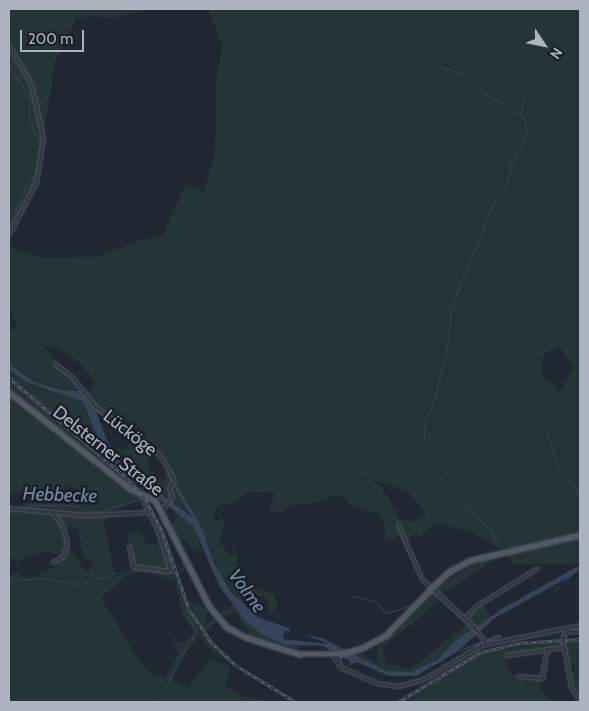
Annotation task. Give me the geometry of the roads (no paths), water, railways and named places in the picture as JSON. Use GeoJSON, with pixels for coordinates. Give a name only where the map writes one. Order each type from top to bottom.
{"type":"FeatureCollection","features":[{"type":"Feature","properties":{"kind":"main road","name":"Delsterner Straße"},"geometry":{"type":"LineString","coordinates":[[9,392],[139,493],[153,498],[210,607],[227,626],[245,637],[287,651],[335,655]]}},
{"type":"Feature","properties":{"kind":"main road"},"geometry":{"type":"LineString","coordinates":[[335,655],[352,651],[390,632],[430,589],[461,565],[485,556],[580,535]]}},
{"type":"Feature","properties":{"kind":"street"},"geometry":{"type":"LineString","coordinates":[[9,46],[31,84],[43,138],[36,182],[9,234]]}},
{"type":"Feature","properties":{"kind":"street","name":"Lücköge"},"geometry":{"type":"LineString","coordinates":[[55,364],[72,377],[95,406],[154,448],[173,482],[171,499],[161,511]]}},
{"type":"Feature","properties":{"kind":"street"},"geometry":{"type":"LineString","coordinates":[[128,546],[133,566],[167,571],[170,569],[150,512],[139,493]]}},
{"type":"Feature","properties":{"kind":"street"},"geometry":{"type":"LineString","coordinates":[[9,508],[54,514],[150,512]]}},
{"type":"Feature","properties":{"kind":"street"},"geometry":{"type":"LineString","coordinates":[[53,562],[63,556],[67,543],[63,527],[54,514]]}},
{"type":"Feature","properties":{"kind":"street"},"geometry":{"type":"LineString","coordinates":[[398,525],[422,579],[466,618],[485,641]]}},
{"type":"Feature","properties":{"kind":"street"},"geometry":{"type":"LineString","coordinates":[[466,618],[476,606],[537,568]]}},
{"type":"Feature","properties":{"kind":"street"},"geometry":{"type":"LineString","coordinates":[[335,655],[342,668],[377,683],[407,684],[429,676],[485,641],[580,625]]}},
{"type":"Feature","properties":{"kind":"street"},"geometry":{"type":"LineString","coordinates":[[580,631],[568,630],[563,636],[562,647],[571,687],[580,701]]}},
{"type":"Feature","properties":{"kind":"street"},"geometry":{"type":"LineString","coordinates":[[506,655],[562,647]]}},
{"type":"Feature","properties":{"kind":"street"},"geometry":{"type":"LineString","coordinates":[[518,676],[542,678],[547,648]]}},
{"type":"Feature","properties":{"kind":"water"},"geometry":{"type":"Polygon","coordinates":[[[9,363],[32,381],[62,390],[80,391],[95,409],[112,453],[133,473],[192,517],[170,479],[165,466],[201,526],[215,565],[232,593],[257,617],[289,628],[290,632],[285,631],[283,639],[330,644],[304,635],[322,638],[386,671],[410,672],[437,660],[455,641],[503,608],[580,565],[580,569],[545,599],[569,577],[495,618],[458,651],[499,634],[503,637],[457,652],[416,676],[389,676],[357,662],[347,666],[351,662],[323,646],[286,645],[263,635],[245,621],[220,587],[193,526],[130,476],[104,451],[82,401],[26,382],[9,369],[9,363]]]}},
{"type":"Feature","properties":{"kind":"waterway"},"geometry":{"type":"LineString","coordinates":[[9,66],[30,97],[29,120],[40,144],[35,175],[28,181],[9,226]]}},
{"type":"Feature","properties":{"kind":"waterway"},"geometry":{"type":"LineString","coordinates":[[436,66],[465,75],[490,98],[503,103]]}},
{"type":"Feature","properties":{"kind":"waterway"},"geometry":{"type":"LineString","coordinates":[[38,105],[49,92]]}},
{"type":"Feature","properties":{"kind":"waterway"},"geometry":{"type":"LineString","coordinates":[[521,113],[524,97]]}},
{"type":"Feature","properties":{"kind":"waterway"},"geometry":{"type":"LineString","coordinates":[[499,194],[507,184],[511,165],[527,133],[524,118],[508,104]]}},
{"type":"Feature","properties":{"kind":"waterway"},"geometry":{"type":"LineString","coordinates":[[453,302],[495,199]]}},
{"type":"Feature","properties":{"kind":"waterway"},"geometry":{"type":"LineString","coordinates":[[424,441],[425,421],[432,406],[447,350],[451,308]]}},
{"type":"Feature","properties":{"kind":"waterway"},"geometry":{"type":"LineString","coordinates":[[93,408],[106,416]]}},
{"type":"Feature","properties":{"kind":"waterway"},"geometry":{"type":"LineString","coordinates":[[547,433],[558,466],[580,493]]}},
{"type":"Feature","properties":{"kind":"waterway"},"geometry":{"type":"LineString","coordinates":[[422,459],[447,485]]}},
{"type":"Feature","properties":{"kind":"waterway"},"geometry":{"type":"LineString","coordinates":[[361,471],[365,474]]}},
{"type":"Feature","properties":{"kind":"waterway"},"geometry":{"type":"LineString","coordinates":[[377,484],[392,506]]}},
{"type":"Feature","properties":{"kind":"waterway"},"geometry":{"type":"LineString","coordinates":[[450,487],[491,531],[499,547]]}},
{"type":"Feature","properties":{"kind":"waterway","name":"Hebbecke"},"geometry":{"type":"LineString","coordinates":[[24,508],[29,505],[69,505],[98,512],[139,499]]}},
{"type":"Feature","properties":{"kind":"waterway"},"geometry":{"type":"LineString","coordinates":[[396,517],[397,524]]}},
{"type":"Feature","properties":{"kind":"waterway"},"geometry":{"type":"LineString","coordinates":[[400,535],[420,578]]}},
{"type":"Feature","properties":{"kind":"waterway"},"geometry":{"type":"LineString","coordinates":[[178,572],[185,566]]}},
{"type":"Feature","properties":{"kind":"waterway"},"geometry":{"type":"LineString","coordinates":[[130,570],[175,573]]}},
{"type":"Feature","properties":{"kind":"waterway"},"geometry":{"type":"LineString","coordinates":[[9,581],[39,578],[80,584],[123,571]]}},
{"type":"Feature","properties":{"kind":"waterway"},"geometry":{"type":"LineString","coordinates":[[431,592],[464,622]]}},
{"type":"Feature","properties":{"kind":"waterway"},"geometry":{"type":"LineString","coordinates":[[353,596],[374,601],[387,613],[408,606]]}},
{"type":"Feature","properties":{"kind":"waterway"},"geometry":{"type":"LineString","coordinates":[[187,616],[195,631],[192,639]]}},
{"type":"Feature","properties":{"kind":"waterway"},"geometry":{"type":"LineString","coordinates":[[466,624],[472,632]]}},
{"type":"Feature","properties":{"kind":"waterway"},"geometry":{"type":"LineString","coordinates":[[166,686],[188,645]]}},
{"type":"Feature","properties":{"kind":"waterway"},"geometry":{"type":"LineString","coordinates":[[161,694],[164,689]]}},
{"type":"Feature","properties":{"kind":"waterway"},"geometry":{"type":"LineString","coordinates":[[155,702],[158,698]]}},
{"type":"Feature","properties":{"kind":"railway"},"geometry":{"type":"LineString","coordinates":[[9,378],[126,477],[143,495],[162,530],[189,609],[211,642],[237,666],[296,702]]}},
{"type":"Feature","properties":{"kind":"railway"},"geometry":{"type":"LineString","coordinates":[[398,702],[481,652],[520,643],[580,639]]}},
{"type":"Feature","properties":{"kind":"water label","name":"Volme"},"geometry":{"type":"Point","coordinates":[247,591]}}]}
